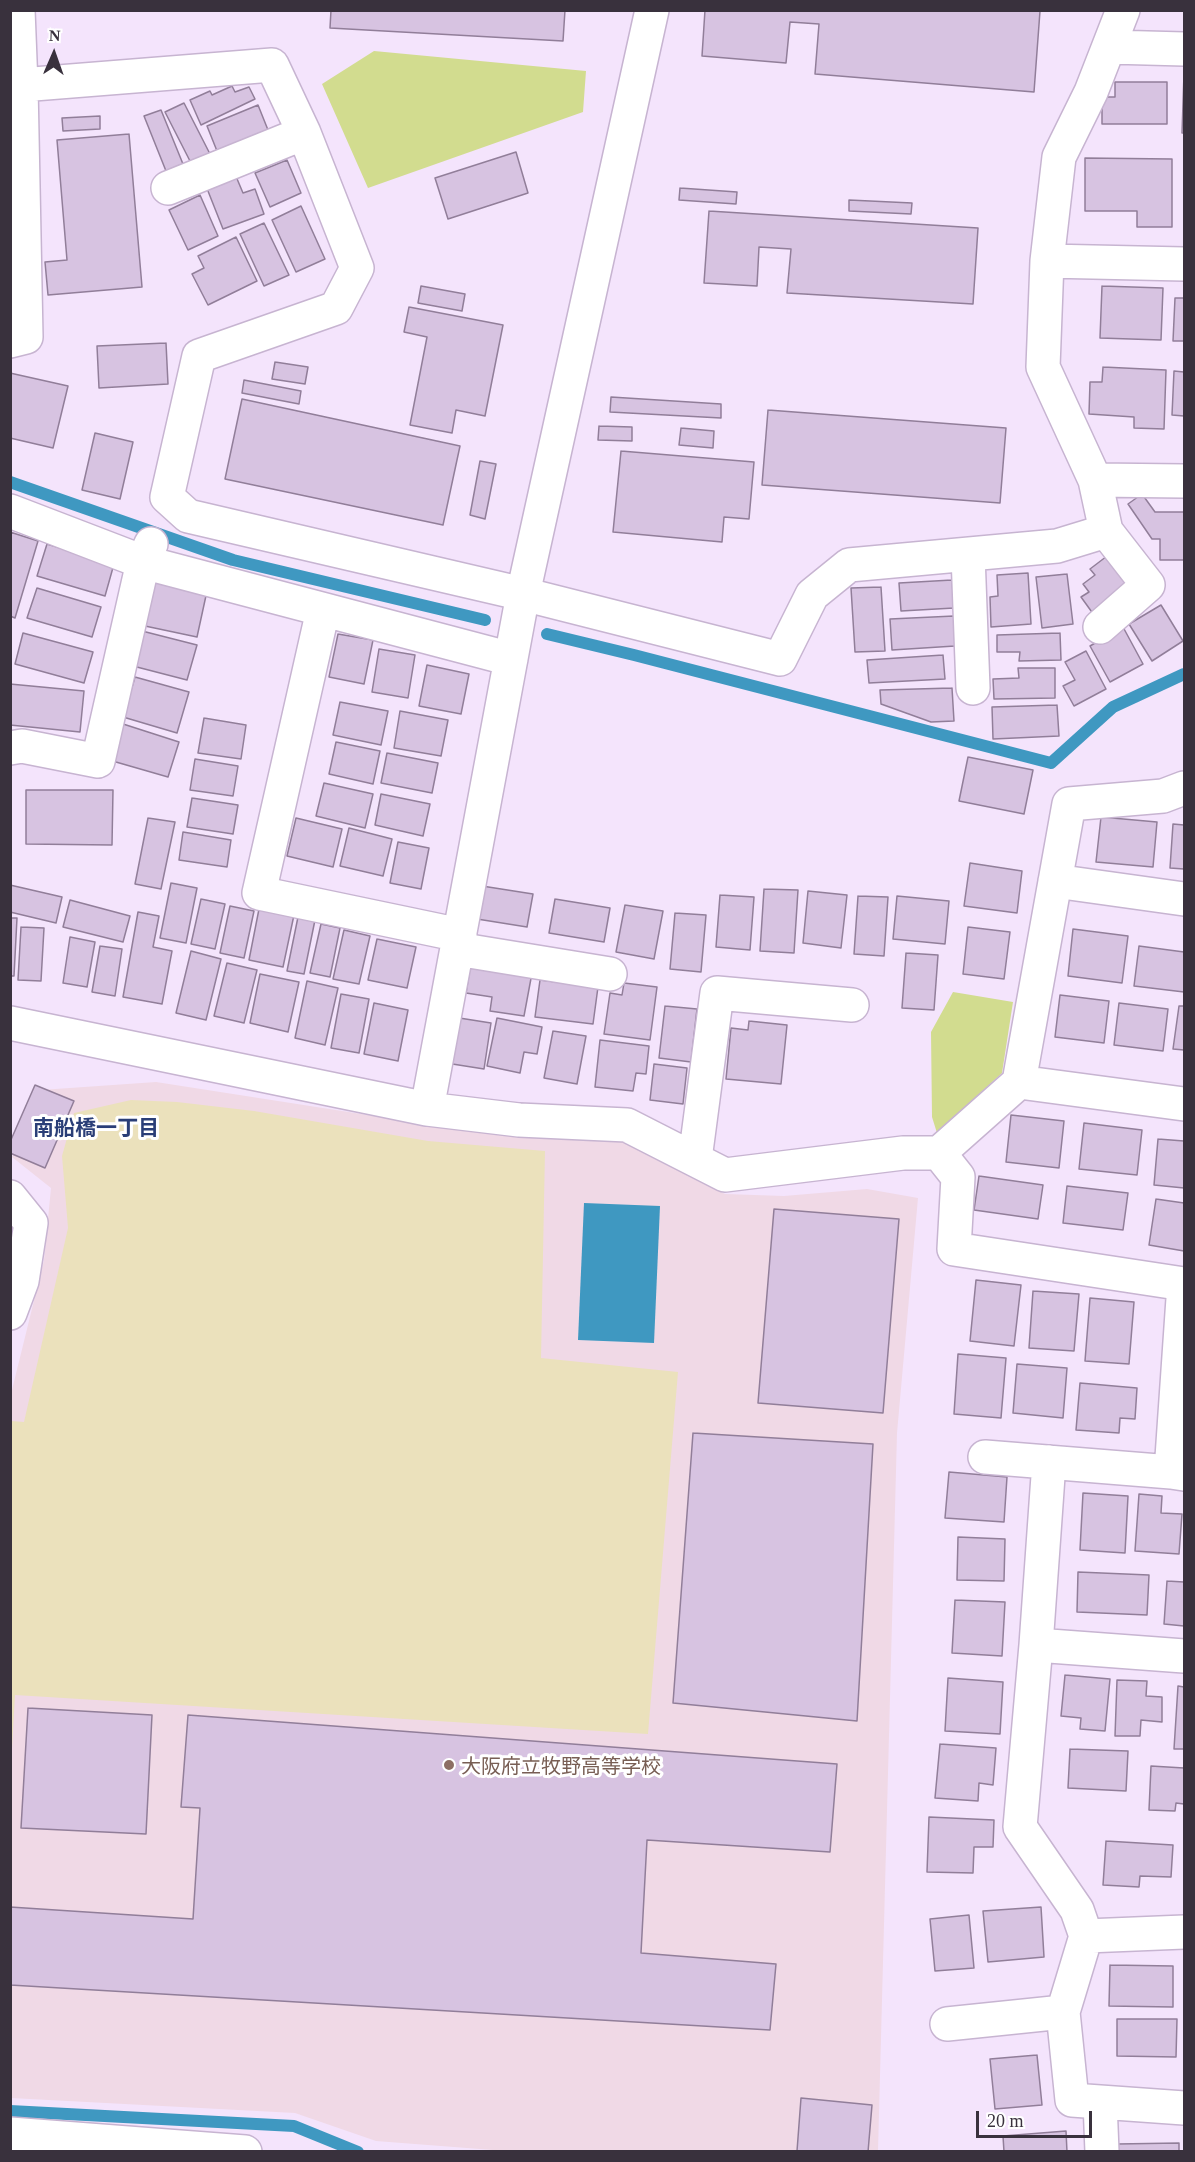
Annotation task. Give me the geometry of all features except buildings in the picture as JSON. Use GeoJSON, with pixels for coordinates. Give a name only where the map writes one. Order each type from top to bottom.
{"type":"FeatureCollection","features":[{"type":"Feature","properties":{"kind":"street"},"geometry":{"type":"LineString","coordinates":[[10,341],[26,337],[18,10]]}},
{"type":"Feature","properties":{"kind":"street"},"geometry":{"type":"LineString","coordinates":[[427,1108],[523,594],[652,10]]}},
{"type":"Feature","properties":{"kind":"street"},"geometry":{"type":"LineString","coordinates":[[1100,627],[1148,585],[1106,531],[1095,480],[1043,367],[1047,261],[1059,157],[1091,92],[1122,10]]}},
{"type":"Feature","properties":{"kind":"street"},"geometry":{"type":"LineString","coordinates":[[1110,46],[1185,49]]}},
{"type":"Feature","properties":{"kind":"street"},"geometry":{"type":"LineString","coordinates":[[10,748],[22,746],[98,761],[199,356],[336,309],[357,267],[304,133],[272,65],[21,85]]}},
{"type":"Feature","properties":{"kind":"street"},"geometry":{"type":"LineString","coordinates":[[168,188],[304,133]]}},
{"type":"Feature","properties":{"kind":"street"},"geometry":{"type":"LineString","coordinates":[[1047,261],[1185,264]]}},
{"type":"Feature","properties":{"kind":"street"},"geometry":{"type":"LineString","coordinates":[[1095,480],[1185,481]]}},
{"type":"Feature","properties":{"kind":"street"},"geometry":{"type":"LineString","coordinates":[[10,511],[155,531],[323,610],[511,659]]}},
{"type":"Feature","properties":{"kind":"street"},"geometry":{"type":"LineString","coordinates":[[155,531],[188,516],[523,594],[780,658],[812,596],[849,565],[1057,546],[1106,531]]}},
{"type":"Feature","properties":{"kind":"street"},"geometry":{"type":"LineString","coordinates":[[968,555],[973,688]]}},
{"type":"Feature","properties":{"kind":"street"},"geometry":{"type":"LineString","coordinates":[[323,610],[259,893],[458,942],[610,974]]}},
{"type":"Feature","properties":{"kind":"street"},"geometry":{"type":"LineString","coordinates":[[10,1023],[427,1108],[519,1120],[627,1125],[725,1175],[903,1154],[939,1153],[1019,1082],[1069,804],[1163,796],[1185,788]]}},
{"type":"Feature","properties":{"kind":"street"},"geometry":{"type":"LineString","coordinates":[[1055,881],[1185,899]]}},
{"type":"Feature","properties":{"kind":"street"},"geometry":{"type":"LineString","coordinates":[[695,1159],[717,993],[852,1005]]}},
{"type":"Feature","properties":{"kind":"street"},"geometry":{"type":"LineString","coordinates":[[1019,1082],[1185,1104]]}},
{"type":"Feature","properties":{"kind":"street"},"geometry":{"type":"LineString","coordinates":[[939,1153],[958,1177],[954,1249],[1184,1284],[1178,1473],[985,1457]]}},
{"type":"Feature","properties":{"kind":"street"},"geometry":{"type":"LineString","coordinates":[[10,1197],[31,1222],[10,1313]]}},
{"type":"Feature","properties":{"kind":"street"},"geometry":{"type":"LineString","coordinates":[[1049,1462],[1020,1827],[1077,1910],[1086,1935],[1063,2012],[1072,2100],[1185,2108]]}},
{"type":"Feature","properties":{"kind":"street"},"geometry":{"type":"LineString","coordinates":[[1036,1645],[1185,1656]]}},
{"type":"Feature","properties":{"kind":"street"},"geometry":{"type":"LineString","coordinates":[[1086,1935],[1185,1932]]}},
{"type":"Feature","properties":{"kind":"street"},"geometry":{"type":"LineString","coordinates":[[947,2024],[1063,2012]]}},
{"type":"Feature","properties":{"kind":"street"},"geometry":{"type":"LineString","coordinates":[[1100,2102],[1102,2151]]}},
{"type":"Feature","properties":{"kind":"street"},"geometry":{"type":"LineString","coordinates":[[10,2134],[245,2151]]}},
{"type":"Feature","properties":{"kind":"shaded area","name":"大阪府立牧野高等学校"},"geometry":{"type":"Polygon","coordinates":[[[156,1082],[464,1130],[623,1140],[725,1194],[784,1196],[867,1189],[918,1198],[897,1433],[878,2151],[506,2151],[376,2141],[295,2113],[11,2098],[10,1398],[44,1260],[51,1188],[12,1157],[41,1090],[156,1082]]]}},
{"type":"Feature","properties":{"kind":"green space"},"geometry":{"type":"Polygon","coordinates":[[[374,51],[586,71],[583,112],[368,188],[322,84],[374,51]]]}},
{"type":"Feature","properties":{"kind":"green space"},"geometry":{"type":"Polygon","coordinates":[[[953,992],[1013,1002],[1002,1073],[937,1133],[932,1117],[931,1032],[953,992]]]}},
{"type":"Feature","properties":{"kind":"sand"},"geometry":{"type":"Polygon","coordinates":[[[131,1100],[177,1102],[254,1111],[428,1141],[545,1151],[541,1358],[678,1372],[648,1734],[15,1695],[11,1766],[11,1421],[24,1422],[68,1228],[62,1156],[74,1113],[131,1100]]]}},
{"type":"Feature","properties":{"kind":"water"},"geometry":{"type":"Polygon","coordinates":[[[584,1203],[660,1206],[654,1343],[578,1340],[584,1203]]]}},
{"type":"Feature","properties":{"kind":"waterway"},"geometry":{"type":"LineString","coordinates":[[10,482],[233,560],[485,620]]}},
{"type":"Feature","properties":{"kind":"waterway"},"geometry":{"type":"LineString","coordinates":[[547,634],[1051,763],[1113,707],[1184,674]]}},
{"type":"Feature","properties":{"kind":"waterway"},"geometry":{"type":"LineString","coordinates":[[10,2111],[294,2126],[358,2152]]}},
{"type":"Feature","properties":{"kind":"place","name":"大阪府立牧野高等学校"},"geometry":{"type":"Point","coordinates":[449,1765]}},
{"type":"Feature","properties":{"kind":"district","name":"南船橋一丁目"},"geometry":{"type":"Point","coordinates":[96,1127]}}]}
